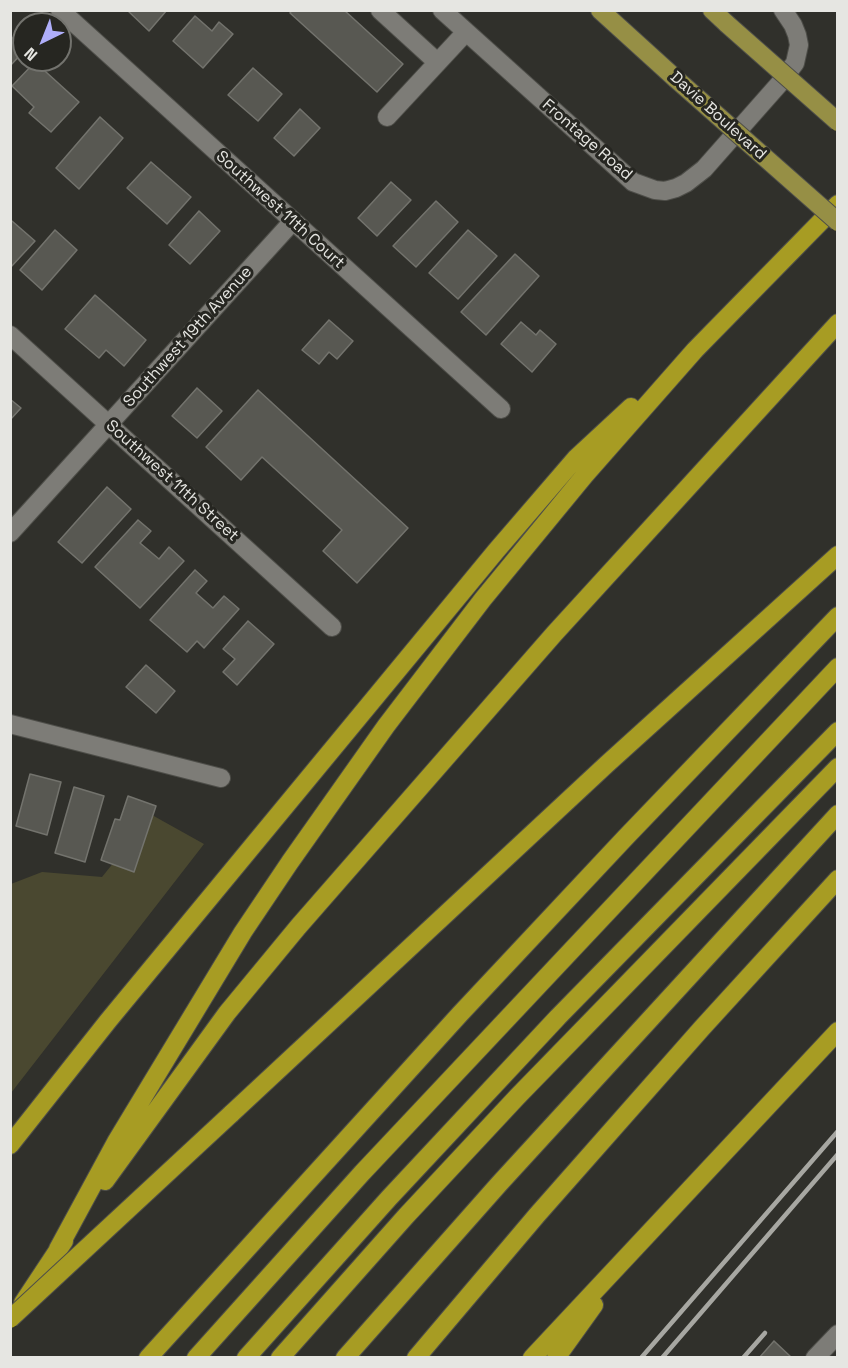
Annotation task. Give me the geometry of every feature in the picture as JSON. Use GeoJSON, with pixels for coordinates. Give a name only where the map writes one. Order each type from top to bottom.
{"type":"FeatureCollection","features":[{"type":"Feature","properties":{"kind":"highway"},"geometry":{"type":"LineString","coordinates":[[58,1249],[116,1142],[249,923],[339,792],[437,659],[535,535],[695,350],[837,204]]}},
{"type":"Feature","properties":{"kind":"highway"},"geometry":{"type":"LineString","coordinates":[[10,1321],[189,1064],[298,927],[554,634],[837,323]]}},
{"type":"Feature","properties":{"kind":"highway"},"geometry":{"type":"LineString","coordinates":[[10,1145],[164,953],[496,551],[576,458],[695,350]]}},
{"type":"Feature","properties":{"kind":"highway"},"geometry":{"type":"LineString","coordinates":[[10,1321],[599,772],[837,555]]}},
{"type":"Feature","properties":{"kind":"highway"},"geometry":{"type":"LineString","coordinates":[[148,1358],[460,1014],[837,616]]}},
{"type":"Feature","properties":{"kind":"highway"},"geometry":{"type":"LineString","coordinates":[[196,1358],[362,1173],[837,667]]}},
{"type":"Feature","properties":{"kind":"highway"},"geometry":{"type":"LineString","coordinates":[[246,1358],[389,1198],[550,1026],[837,731]]}},
{"type":"Feature","properties":{"kind":"highway"},"geometry":{"type":"LineString","coordinates":[[280,1358],[509,1105],[837,767]]}},
{"type":"Feature","properties":{"kind":"highway"},"geometry":{"type":"LineString","coordinates":[[345,1358],[499,1184],[837,814]]}},
{"type":"Feature","properties":{"kind":"highway"},"geometry":{"type":"LineString","coordinates":[[416,1358],[537,1215],[837,879]]}},
{"type":"Feature","properties":{"kind":"highway"},"geometry":{"type":"LineString","coordinates":[[532,1358],[837,1031]]}},
{"type":"Feature","properties":{"kind":"highway"},"geometry":{"type":"LineString","coordinates":[[556,1358],[634,1248]]}},
{"type":"Feature","properties":{"kind":"main road","name":"Davie Boulevard"},"geometry":{"type":"LineString","coordinates":[[600,10],[837,222]]}},
{"type":"Feature","properties":{"kind":"main road"},"geometry":{"type":"LineString","coordinates":[[712,10],[837,122]]}},
{"type":"Feature","properties":{"kind":"street","name":"Southwest 11th Court"},"geometry":{"type":"LineString","coordinates":[[60,10],[501,409]]}},
{"type":"Feature","properties":{"kind":"street"},"geometry":{"type":"LineString","coordinates":[[380,10],[437,62]]}},
{"type":"Feature","properties":{"kind":"street","name":"Frontage Road"},"geometry":{"type":"LineString","coordinates":[[442,10],[625,175],[645,187],[665,191],[686,183],[712,161],[795,63],[799,45],[797,35],[783,10]]}},
{"type":"Feature","properties":{"kind":"street"},"geometry":{"type":"LineString","coordinates":[[387,117],[466,32]]}},
{"type":"Feature","properties":{"kind":"street","name":"Southwest 19th Avenue"},"geometry":{"type":"LineString","coordinates":[[10,532],[293,221]]}},
{"type":"Feature","properties":{"kind":"street","name":"Southwest 11th Street"},"geometry":{"type":"LineString","coordinates":[[10,335],[332,627]]}},
{"type":"Feature","properties":{"kind":"street"},"geometry":{"type":"LineString","coordinates":[[10,724],[221,778]]}},
{"type":"Feature","properties":{"kind":"street"},"geometry":{"type":"LineString","coordinates":[[816,1358],[837,1334]]}},
{"type":"Feature","properties":{"kind":"shaded area"},"geometry":{"type":"Polygon","coordinates":[[[152,815],[204,844],[11,1093],[11,884],[42,872],[102,877],[152,815]]]}},
{"type":"Feature","properties":{"kind":"building"},"geometry":{"type":"Polygon","coordinates":[[[127,10],[167,10],[149,31],[127,10]]]}},
{"type":"Feature","properties":{"kind":"building"},"geometry":{"type":"Polygon","coordinates":[[[292,10],[344,10],[403,64],[377,92],[290,13],[292,10]]]}},
{"type":"Feature","properties":{"kind":"building"},"geometry":{"type":"Polygon","coordinates":[[[195,16],[212,31],[219,22],[233,34],[203,68],[173,41],[195,16]]]}},
{"type":"Feature","properties":{"kind":"building"},"geometry":{"type":"Polygon","coordinates":[[[10,36],[12,38],[12,64],[10,66],[10,36]]]}},
{"type":"Feature","properties":{"kind":"building"},"geometry":{"type":"Polygon","coordinates":[[[253,68],[282,94],[258,121],[228,95],[253,68]]]}},
{"type":"Feature","properties":{"kind":"building"},"geometry":{"type":"Polygon","coordinates":[[[25,72],[46,72],[79,102],[51,132],[29,113],[34,107],[12,86],[25,72]]]}},
{"type":"Feature","properties":{"kind":"building"},"geometry":{"type":"Polygon","coordinates":[[[300,109],[320,128],[294,156],[274,138],[300,109]]]}},
{"type":"Feature","properties":{"kind":"building"},"geometry":{"type":"Polygon","coordinates":[[[100,117],[123,138],[79,189],[56,168],[100,117]]]}},
{"type":"Feature","properties":{"kind":"building"},"geometry":{"type":"Polygon","coordinates":[[[151,162],[191,197],[167,224],[127,188],[151,162]]]}},
{"type":"Feature","properties":{"kind":"building"},"geometry":{"type":"Polygon","coordinates":[[[391,182],[411,200],[377,236],[358,218],[391,182]]]}},
{"type":"Feature","properties":{"kind":"building"},"geometry":{"type":"Polygon","coordinates":[[[436,201],[458,222],[416,267],[393,246],[436,201]]]}},
{"type":"Feature","properties":{"kind":"building"},"geometry":{"type":"Polygon","coordinates":[[[199,211],[220,231],[190,264],[169,245],[199,211]]]}},
{"type":"Feature","properties":{"kind":"building"},"geometry":{"type":"Polygon","coordinates":[[[12,221],[35,241],[10,268],[10,222],[12,221]]]}},
{"type":"Feature","properties":{"kind":"building"},"geometry":{"type":"Polygon","coordinates":[[[55,230],[77,250],[42,290],[20,270],[55,230]]]}},
{"type":"Feature","properties":{"kind":"building"},"geometry":{"type":"Polygon","coordinates":[[[468,230],[497,256],[458,299],[429,273],[468,230]]]}},
{"type":"Feature","properties":{"kind":"building"},"geometry":{"type":"Polygon","coordinates":[[[515,254],[539,276],[486,335],[461,312],[515,254]]]}},
{"type":"Feature","properties":{"kind":"building"},"geometry":{"type":"Polygon","coordinates":[[[95,295],[146,340],[124,366],[106,350],[99,358],[65,329],[95,295]]]}},
{"type":"Feature","properties":{"kind":"building"},"geometry":{"type":"Polygon","coordinates":[[[329,320],[353,341],[337,359],[329,352],[319,364],[302,350],[329,320]]]}},
{"type":"Feature","properties":{"kind":"building"},"geometry":{"type":"Polygon","coordinates":[[[521,322],[536,335],[540,330],[556,344],[532,372],[501,344],[521,322]]]}},
{"type":"Feature","properties":{"kind":"building"},"geometry":{"type":"Polygon","coordinates":[[[197,388],[222,411],[197,438],[172,416],[197,388]]]}},
{"type":"Feature","properties":{"kind":"building"},"geometry":{"type":"Polygon","coordinates":[[[258,390],[408,528],[357,583],[323,551],[342,530],[262,457],[241,480],[206,447],[258,390]]]}},
{"type":"Feature","properties":{"kind":"building"},"geometry":{"type":"Polygon","coordinates":[[[10,399],[21,408],[10,420],[10,399]]]}},
{"type":"Feature","properties":{"kind":"building"},"geometry":{"type":"Polygon","coordinates":[[[107,487],[131,509],[82,563],[58,542],[107,487]]]}},
{"type":"Feature","properties":{"kind":"building"},"geometry":{"type":"Polygon","coordinates":[[[138,520],[151,531],[140,543],[159,559],[169,547],[184,561],[140,608],[95,567],[138,520]]]}},
{"type":"Feature","properties":{"kind":"building"},"geometry":{"type":"Polygon","coordinates":[[[195,570],[207,581],[196,593],[213,608],[224,596],[239,609],[204,648],[197,641],[187,652],[150,620],[195,570]]]}},
{"type":"Feature","properties":{"kind":"building"},"geometry":{"type":"Polygon","coordinates":[[[248,621],[274,644],[237,685],[223,672],[235,659],[223,649],[248,621]]]}},
{"type":"Feature","properties":{"kind":"building"},"geometry":{"type":"Polygon","coordinates":[[[146,665],[175,691],[156,713],[126,687],[146,665]]]}},
{"type":"Feature","properties":{"kind":"building"},"geometry":{"type":"Polygon","coordinates":[[[30,774],[61,782],[47,835],[16,826],[30,774]]]}},
{"type":"Feature","properties":{"kind":"building"},"geometry":{"type":"Polygon","coordinates":[[[74,787],[104,796],[85,862],[55,853],[74,787]]]}},
{"type":"Feature","properties":{"kind":"building"},"geometry":{"type":"Polygon","coordinates":[[[128,796],[156,806],[134,872],[101,860],[115,819],[120,820],[128,796]]]}},
{"type":"Feature","properties":{"kind":"building"},"geometry":{"type":"Polygon","coordinates":[[[774,1341],[791,1357],[791,1358],[759,1358],[774,1341]]]}},
{"type":"Feature","properties":{"kind":"railway"},"geometry":{"type":"LineString","coordinates":[[641,1358],[838,1131]]}},
{"type":"Feature","properties":{"kind":"railway"},"geometry":{"type":"LineString","coordinates":[[662,1358],[838,1154]]}},
{"type":"Feature","properties":{"kind":"railway"},"geometry":{"type":"LineString","coordinates":[[743,1358],[765,1333]]}}]}
